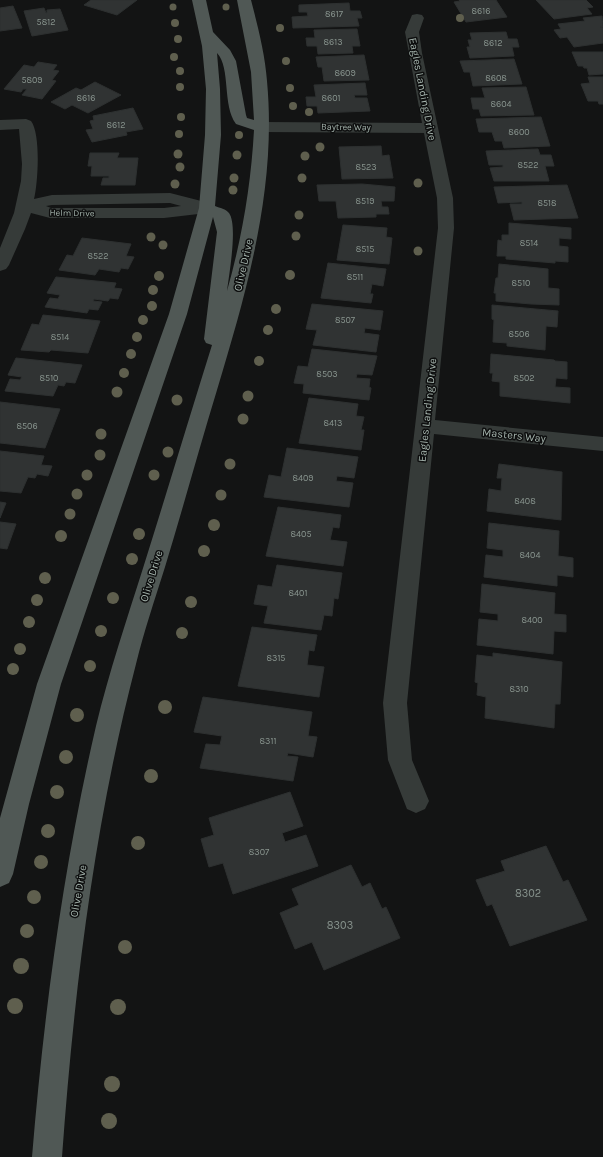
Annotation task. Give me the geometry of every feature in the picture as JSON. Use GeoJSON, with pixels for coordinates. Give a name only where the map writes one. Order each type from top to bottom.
{"type":"FeatureCollection","features":[{"type":"Feature","properties":{"kind":"main road"},"geometry":{"type":"LineString","coordinates":[[0,874],[16,804],[49,684],[178,314],[207,208],[213,135],[213,89],[206,33],[199,0]]}},
{"type":"Feature","properties":{"kind":"main road","name":"Olive Drive"},"geometry":{"type":"LineString","coordinates":[[47,1157],[53,1078],[73,917],[97,781],[124,664],[235,302],[249,241],[259,174],[261,126],[260,81],[254,39],[244,0]]}},
{"type":"Feature","properties":{"kind":"main road"},"geometry":{"type":"LineString","coordinates":[[206,33],[225,53],[229,61],[238,115],[241,121],[261,126]]}},
{"type":"Feature","properties":{"kind":"main road"},"geometry":{"type":"LineString","coordinates":[[207,208],[222,215],[225,232],[208,390]]}},
{"type":"Feature","properties":{"kind":"street","name":"Eagles Landing Drive"},"geometry":{"type":"LineString","coordinates":[[416,801],[400,760],[395,703],[446,228],[445,198],[412,32],[417,18]]}},
{"type":"Feature","properties":{"kind":"street"},"geometry":{"type":"LineString","coordinates":[[0,125],[26,124],[30,149],[30,178],[26,206],[15,236],[0,265]]}},
{"type":"Feature","properties":{"kind":"street","name":"Baytree Way"},"geometry":{"type":"LineString","coordinates":[[261,126],[431,128]]}},
{"type":"Feature","properties":{"kind":"street","name":"Helm Drive"},"geometry":{"type":"LineString","coordinates":[[26,206],[52,200],[170,198],[207,208]]}},
{"type":"Feature","properties":{"kind":"street","name":"Masters Way"},"geometry":{"type":"LineString","coordinates":[[425,426],[603,444]]}},
{"type":"Feature","properties":{"kind":"building"},"geometry":{"type":"Polygon","coordinates":[[[91,0],[137,0],[117,15],[84,5],[91,0]]]}},
{"type":"Feature","properties":{"kind":"building"},"geometry":{"type":"Polygon","coordinates":[[[459,0],[496,0],[507,17],[466,22],[454,2],[460,1],[459,0]]]}},
{"type":"Feature","properties":{"kind":"building"},"geometry":{"type":"Polygon","coordinates":[[[536,0],[586,0],[593,7],[587,8],[592,14],[554,19],[536,0]]]}},
{"type":"Feature","properties":{"kind":"building"},"geometry":{"type":"Polygon","coordinates":[[[349,3],[350,11],[360,11],[362,18],[357,18],[359,26],[293,28],[292,17],[308,16],[307,12],[299,12],[299,5],[349,3]]]}},
{"type":"Feature","properties":{"kind":"building"},"geometry":{"type":"Polygon","coordinates":[[[13,6],[22,28],[0,31],[0,8],[13,6]]]}},
{"type":"Feature","properties":{"kind":"building"},"geometry":{"type":"Polygon","coordinates":[[[44,8],[46,13],[47,10],[60,9],[68,30],[32,36],[24,11],[44,8]]]}},
{"type":"Feature","properties":{"kind":"building"},"geometry":{"type":"Polygon","coordinates":[[[602,16],[603,27],[600,27],[603,28],[603,43],[574,47],[567,37],[560,38],[554,30],[561,29],[558,24],[585,21],[583,18],[602,16]]]}},
{"type":"Feature","properties":{"kind":"building"},"geometry":{"type":"Polygon","coordinates":[[[357,29],[360,46],[352,46],[353,53],[318,54],[317,46],[307,46],[306,38],[315,38],[314,30],[357,29]]]}},
{"type":"Feature","properties":{"kind":"building"},"geometry":{"type":"Polygon","coordinates":[[[506,32],[508,39],[517,39],[519,47],[512,47],[514,56],[470,58],[467,47],[470,47],[468,40],[472,40],[470,33],[506,32]]]}},
{"type":"Feature","properties":{"kind":"building"},"geometry":{"type":"Polygon","coordinates":[[[572,52],[603,52],[603,74],[589,75],[587,68],[578,66],[572,52]]]}},
{"type":"Feature","properties":{"kind":"building"},"geometry":{"type":"Polygon","coordinates":[[[364,55],[369,80],[324,81],[322,67],[318,67],[316,57],[364,55]]]}},
{"type":"Feature","properties":{"kind":"building"},"geometry":{"type":"Polygon","coordinates":[[[514,59],[522,84],[473,86],[470,72],[464,72],[460,61],[514,59]]]}},
{"type":"Feature","properties":{"kind":"building"},"geometry":{"type":"Polygon","coordinates":[[[38,62],[57,65],[53,70],[59,71],[52,80],[56,81],[42,99],[22,95],[27,89],[23,89],[21,92],[4,89],[24,65],[34,67],[38,62]]]}},
{"type":"Feature","properties":{"kind":"building"},"geometry":{"type":"Polygon","coordinates":[[[588,77],[603,77],[603,104],[599,104],[598,101],[588,101],[581,84],[590,83],[588,77]]]}},
{"type":"Feature","properties":{"kind":"building"},"geometry":{"type":"Polygon","coordinates":[[[95,82],[121,95],[88,113],[72,105],[65,109],[51,102],[76,88],[81,90],[95,82]]]}},
{"type":"Feature","properties":{"kind":"building"},"geometry":{"type":"Polygon","coordinates":[[[365,83],[367,95],[354,95],[355,98],[367,98],[370,111],[318,113],[317,106],[307,106],[306,97],[316,97],[314,85],[365,83]]]}},
{"type":"Feature","properties":{"kind":"building"},"geometry":{"type":"Polygon","coordinates":[[[526,87],[534,115],[481,116],[479,109],[473,109],[471,98],[485,98],[482,88],[526,87]]]}},
{"type":"Feature","properties":{"kind":"building"},"geometry":{"type":"Polygon","coordinates":[[[133,108],[143,129],[126,132],[127,135],[92,142],[86,130],[93,129],[90,121],[94,120],[93,116],[133,108]]]}},
{"type":"Feature","properties":{"kind":"building"},"geometry":{"type":"Polygon","coordinates":[[[541,117],[550,146],[504,148],[502,141],[495,141],[492,132],[479,132],[476,119],[541,117]]]}},
{"type":"Feature","properties":{"kind":"building"},"geometry":{"type":"Polygon","coordinates":[[[381,146],[382,156],[389,155],[393,178],[342,179],[339,147],[381,146]]]}},
{"type":"Feature","properties":{"kind":"building"},"geometry":{"type":"Polygon","coordinates":[[[538,149],[540,155],[551,155],[554,166],[545,166],[549,181],[494,181],[490,168],[503,167],[503,165],[489,165],[486,151],[538,149]]]}},
{"type":"Feature","properties":{"kind":"building"},"geometry":{"type":"Polygon","coordinates":[[[90,153],[119,153],[117,158],[138,158],[135,185],[101,185],[103,178],[109,178],[109,176],[91,176],[92,166],[88,166],[90,153]]]}},
{"type":"Feature","properties":{"kind":"building"},"geometry":{"type":"Polygon","coordinates":[[[362,184],[395,187],[394,201],[381,201],[382,207],[388,207],[389,214],[376,214],[376,217],[338,218],[336,201],[319,201],[317,185],[362,184]]]}},
{"type":"Feature","properties":{"kind":"building"},"geometry":{"type":"Polygon","coordinates":[[[567,185],[578,218],[514,220],[510,204],[522,204],[522,202],[498,203],[494,187],[567,185]]]}},
{"type":"Feature","properties":{"kind":"building"},"geometry":{"type":"Polygon","coordinates":[[[509,223],[571,228],[571,239],[559,238],[559,246],[568,247],[568,262],[555,261],[555,263],[506,259],[506,256],[497,256],[498,240],[502,241],[502,235],[509,235],[509,223]]]}},
{"type":"Feature","properties":{"kind":"building"},"geometry":{"type":"Polygon","coordinates":[[[343,225],[387,228],[386,237],[392,238],[389,264],[337,260],[343,225]]]}},
{"type":"Feature","properties":{"kind":"building"},"geometry":{"type":"Polygon","coordinates":[[[82,238],[131,244],[126,256],[134,257],[128,269],[121,268],[119,272],[99,269],[95,275],[59,270],[67,255],[73,256],[82,238]]]}},
{"type":"Feature","properties":{"kind":"building"},"geometry":{"type":"Polygon","coordinates":[[[328,263],[386,269],[383,286],[372,284],[370,294],[373,294],[371,303],[321,298],[328,263]]]}},
{"type":"Feature","properties":{"kind":"building"},"geometry":{"type":"Polygon","coordinates":[[[499,264],[548,269],[548,288],[559,289],[559,305],[496,301],[496,293],[494,293],[496,278],[498,278],[499,264]]]}},
{"type":"Feature","properties":{"kind":"building"},"geometry":{"type":"Polygon","coordinates":[[[56,277],[116,283],[114,288],[122,289],[118,299],[110,298],[108,301],[94,299],[93,301],[102,302],[98,310],[89,309],[87,313],[45,307],[50,298],[58,299],[60,295],[47,293],[56,277]]]}},
{"type":"Feature","properties":{"kind":"building"},"geometry":{"type":"Polygon","coordinates":[[[312,304],[383,311],[380,330],[365,328],[364,333],[379,335],[376,352],[313,345],[317,330],[306,329],[312,304]]]}},
{"type":"Feature","properties":{"kind":"building"},"geometry":{"type":"Polygon","coordinates":[[[492,305],[558,311],[557,327],[546,326],[545,350],[507,346],[507,343],[493,342],[494,320],[492,319],[492,305]]]}},
{"type":"Feature","properties":{"kind":"building"},"geometry":{"type":"Polygon","coordinates":[[[43,315],[100,321],[88,353],[51,350],[49,352],[21,350],[32,324],[39,325],[43,315]]]}},
{"type":"Feature","properties":{"kind":"building"},"geometry":{"type":"Polygon","coordinates":[[[312,349],[377,356],[372,375],[357,374],[356,378],[370,379],[369,387],[371,388],[369,400],[303,393],[304,384],[294,383],[298,366],[308,367],[312,349]]]}},
{"type":"Feature","properties":{"kind":"building"},"geometry":{"type":"Polygon","coordinates":[[[491,354],[567,362],[567,379],[556,378],[555,387],[570,388],[570,403],[500,396],[500,382],[492,381],[493,373],[490,373],[491,354]]]}},
{"type":"Feature","properties":{"kind":"building"},"geometry":{"type":"Polygon","coordinates":[[[16,358],[82,365],[75,383],[66,382],[64,386],[58,385],[53,396],[5,391],[10,379],[20,380],[22,377],[8,375],[16,358]]]}},
{"type":"Feature","properties":{"kind":"building"},"geometry":{"type":"Polygon","coordinates":[[[309,398],[358,404],[356,416],[364,417],[361,430],[364,430],[361,450],[299,443],[309,398]]]}},
{"type":"Feature","properties":{"kind":"building"},"geometry":{"type":"Polygon","coordinates":[[[0,402],[60,409],[45,448],[0,443],[0,402]]]}},
{"type":"Feature","properties":{"kind":"building"},"geometry":{"type":"Polygon","coordinates":[[[287,448],[358,457],[354,478],[337,476],[336,481],[353,483],[349,507],[264,497],[269,475],[281,477],[287,448]]]}},
{"type":"Feature","properties":{"kind":"building"},"geometry":{"type":"Polygon","coordinates":[[[0,451],[44,456],[41,465],[52,466],[48,476],[37,474],[35,478],[28,477],[21,493],[0,491],[0,451]]]}},
{"type":"Feature","properties":{"kind":"building"},"geometry":{"type":"Polygon","coordinates":[[[499,464],[562,472],[561,520],[487,511],[489,489],[501,491],[502,478],[497,478],[499,464]]]}},
{"type":"Feature","properties":{"kind":"building"},"geometry":{"type":"Polygon","coordinates":[[[0,502],[6,503],[0,518],[0,502]]]}},
{"type":"Feature","properties":{"kind":"building"},"geometry":{"type":"Polygon","coordinates":[[[278,507],[341,515],[339,528],[333,527],[330,540],[347,542],[343,566],[266,556],[278,507]]]}},
{"type":"Feature","properties":{"kind":"building"},"geometry":{"type":"Polygon","coordinates":[[[0,522],[16,524],[7,549],[0,548],[0,522]]]}},
{"type":"Feature","properties":{"kind":"building"},"geometry":{"type":"Polygon","coordinates":[[[489,523],[559,531],[558,556],[573,558],[573,577],[557,575],[557,586],[484,577],[486,555],[503,557],[503,550],[487,548],[489,523]]]}},
{"type":"Feature","properties":{"kind":"building"},"geometry":{"type":"Polygon","coordinates":[[[277,565],[342,573],[338,599],[334,598],[332,616],[324,615],[321,630],[264,623],[268,606],[254,604],[258,585],[272,587],[277,565]]]}},
{"type":"Feature","properties":{"kind":"building"},"geometry":{"type":"Polygon","coordinates":[[[482,584],[555,593],[554,614],[566,615],[566,632],[554,631],[553,654],[477,645],[479,619],[498,621],[498,614],[480,612],[482,584]]]}},
{"type":"Feature","properties":{"kind":"building"},"geometry":{"type":"Polygon","coordinates":[[[252,627],[317,635],[314,651],[309,650],[307,665],[324,667],[319,697],[238,686],[252,627]]]}},
{"type":"Feature","properties":{"kind":"building"},"geometry":{"type":"Polygon","coordinates":[[[493,653],[562,662],[560,704],[555,704],[554,728],[485,718],[486,697],[477,695],[478,683],[475,682],[477,655],[493,657],[493,653]]]}},
{"type":"Feature","properties":{"kind":"building"},"geometry":{"type":"Polygon","coordinates":[[[203,697],[312,712],[308,736],[317,737],[313,757],[288,753],[287,756],[298,757],[293,781],[200,768],[206,744],[220,745],[222,736],[194,732],[203,697]]]}},
{"type":"Feature","properties":{"kind":"building"},"geometry":{"type":"Polygon","coordinates":[[[290,792],[303,826],[282,833],[285,842],[306,835],[318,866],[233,894],[223,863],[209,867],[201,839],[214,835],[209,818],[290,792]]]}},
{"type":"Feature","properties":{"kind":"building"},"geometry":{"type":"Polygon","coordinates":[[[546,846],[563,882],[568,880],[587,920],[510,946],[492,904],[487,906],[476,880],[505,871],[501,861],[546,846]]]}},
{"type":"Feature","properties":{"kind":"building"},"geometry":{"type":"Polygon","coordinates":[[[351,865],[362,887],[370,883],[382,909],[386,907],[400,938],[324,970],[312,942],[295,949],[280,913],[299,905],[292,889],[351,865]]]}}]}
